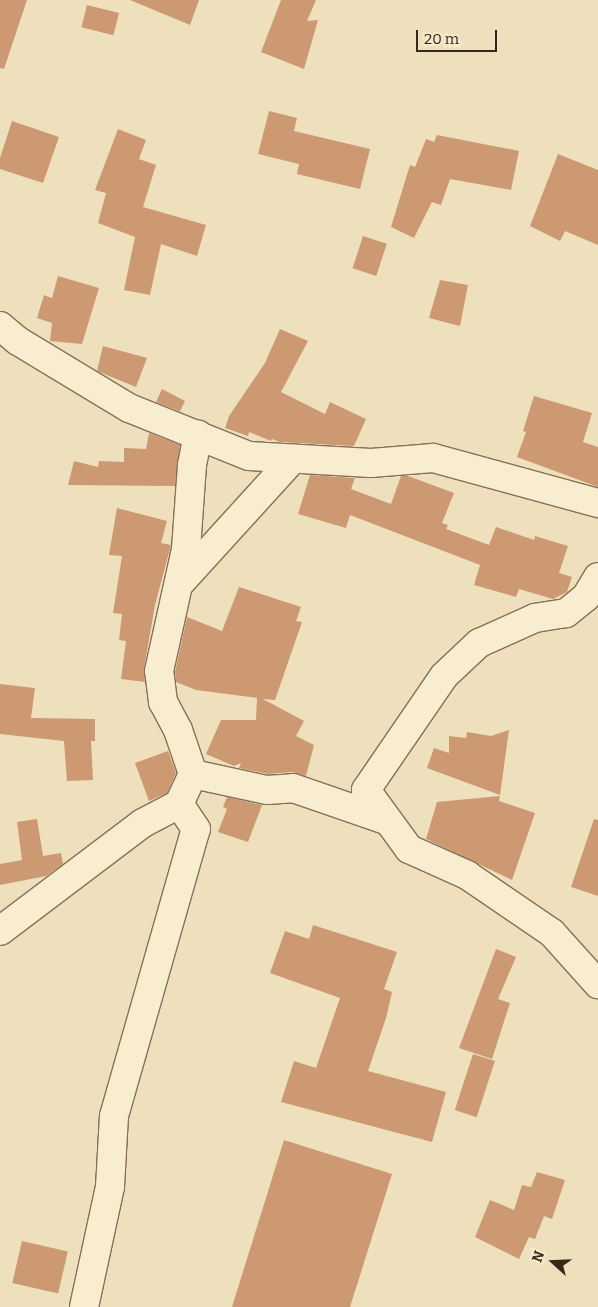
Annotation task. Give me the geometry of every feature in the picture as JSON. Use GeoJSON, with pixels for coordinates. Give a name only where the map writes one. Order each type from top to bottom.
{"type":"FeatureCollection","features":[{"type":"Feature","properties":{"kind":"street"},"geometry":{"type":"LineString","coordinates":[[0,326],[18,341],[129,408],[249,456],[370,463],[433,458],[598,503]]}},
{"type":"Feature","properties":{"kind":"street"},"geometry":{"type":"LineString","coordinates":[[0,931],[143,823],[179,804],[193,774],[178,730],[163,702],[159,671],[169,614],[179,584],[186,549],[192,465],[198,435]]}},
{"type":"Feature","properties":{"kind":"street"},"geometry":{"type":"LineString","coordinates":[[179,584],[292,459]]}},
{"type":"Feature","properties":{"kind":"street"},"geometry":{"type":"LineString","coordinates":[[366,790],[444,676],[479,643],[534,618],[566,613],[586,597],[598,577]]}},
{"type":"Feature","properties":{"kind":"street"},"geometry":{"type":"LineString","coordinates":[[193,774],[267,790],[293,788],[366,790]]}},
{"type":"Feature","properties":{"kind":"street"},"geometry":{"type":"LineString","coordinates":[[293,788],[386,820]]}},
{"type":"Feature","properties":{"kind":"street"},"geometry":{"type":"LineString","coordinates":[[366,790],[386,820],[409,849],[466,875],[552,933],[598,984]]}},
{"type":"Feature","properties":{"kind":"street"},"geometry":{"type":"LineString","coordinates":[[84,1307],[110,1187],[114,1116],[196,828],[179,804]]}},
{"type":"Feature","properties":{"kind":"building"},"geometry":{"type":"Polygon","coordinates":[[[0,0],[27,0],[4,69],[0,68],[0,0]]]}},
{"type":"Feature","properties":{"kind":"building"},"geometry":{"type":"Polygon","coordinates":[[[130,0],[199,0],[190,25],[130,0]]]}},
{"type":"Feature","properties":{"kind":"building"},"geometry":{"type":"Polygon","coordinates":[[[281,0],[316,0],[307,21],[318,20],[304,69],[261,52],[281,0]]]}},
{"type":"Feature","properties":{"kind":"building"},"geometry":{"type":"Polygon","coordinates":[[[87,5],[119,13],[113,35],[81,27],[87,5]]]}},
{"type":"Feature","properties":{"kind":"building"},"geometry":{"type":"Polygon","coordinates":[[[269,111],[297,118],[294,131],[370,149],[360,189],[297,174],[299,164],[258,154],[269,111]]]}},
{"type":"Feature","properties":{"kind":"building"},"geometry":{"type":"Polygon","coordinates":[[[12,121],[59,137],[43,183],[0,169],[0,158],[12,121]]]}},
{"type":"Feature","properties":{"kind":"building"},"geometry":{"type":"Polygon","coordinates":[[[118,129],[146,140],[139,159],[156,165],[143,207],[206,225],[197,256],[161,244],[150,295],[124,290],[135,237],[98,223],[106,193],[95,190],[118,129]]]}},
{"type":"Feature","properties":{"kind":"building"},"geometry":{"type":"Polygon","coordinates":[[[437,135],[519,151],[511,190],[450,179],[441,205],[432,202],[414,238],[391,227],[410,165],[415,167],[426,139],[434,142],[437,135]]]}},
{"type":"Feature","properties":{"kind":"building"},"geometry":{"type":"Polygon","coordinates":[[[558,154],[598,170],[598,245],[565,231],[560,241],[530,226],[558,154]]]}},
{"type":"Feature","properties":{"kind":"building"},"geometry":{"type":"Polygon","coordinates":[[[363,236],[387,244],[376,276],[352,268],[363,236]]]}},
{"type":"Feature","properties":{"kind":"building"},"geometry":{"type":"Polygon","coordinates":[[[58,276],[99,288],[82,344],[50,341],[52,323],[37,318],[44,295],[52,298],[58,276]]]}},
{"type":"Feature","properties":{"kind":"building"},"geometry":{"type":"Polygon","coordinates":[[[440,280],[468,285],[460,326],[429,318],[440,280]]]}},
{"type":"Feature","properties":{"kind":"building"},"geometry":{"type":"Polygon","coordinates":[[[280,329],[308,341],[281,392],[325,414],[330,402],[366,419],[354,446],[280,442],[272,439],[271,441],[249,432],[248,436],[225,428],[229,416],[265,363],[280,329]]]}},
{"type":"Feature","properties":{"kind":"building"},"geometry":{"type":"Polygon","coordinates":[[[103,346],[147,358],[136,387],[97,371],[103,346]]]}},
{"type":"Feature","properties":{"kind":"building"},"geometry":{"type":"Polygon","coordinates":[[[162,389],[185,401],[180,411],[184,413],[156,402],[162,389]]]}},
{"type":"Feature","properties":{"kind":"building"},"geometry":{"type":"Polygon","coordinates":[[[534,396],[592,413],[583,442],[598,447],[598,487],[517,457],[526,432],[523,431],[534,396]]]}},
{"type":"Feature","properties":{"kind":"building"},"geometry":{"type":"Polygon","coordinates":[[[149,433],[180,445],[175,486],[68,485],[74,461],[98,467],[99,461],[124,462],[124,448],[146,449],[149,433]]]}},
{"type":"Feature","properties":{"kind":"building"},"geometry":{"type":"Polygon","coordinates":[[[310,475],[355,478],[351,489],[391,504],[401,476],[408,476],[454,493],[442,523],[448,525],[446,529],[489,545],[496,527],[534,540],[535,536],[568,546],[559,573],[572,577],[567,592],[553,599],[519,589],[516,597],[474,585],[480,565],[350,515],[346,528],[298,514],[310,475]]]}},
{"type":"Feature","properties":{"kind":"building"},"geometry":{"type":"Polygon","coordinates":[[[117,508],[167,521],[161,543],[171,545],[155,605],[144,668],[145,682],[121,679],[126,641],[119,640],[122,614],[113,613],[122,556],[109,555],[117,508]]]}},
{"type":"Feature","properties":{"kind":"building"},"geometry":{"type":"Polygon","coordinates":[[[239,587],[301,607],[296,621],[302,622],[275,700],[263,699],[304,721],[296,736],[314,745],[306,776],[292,772],[268,774],[239,768],[241,763],[234,766],[206,754],[221,720],[256,720],[257,698],[196,690],[176,682],[175,672],[187,617],[222,631],[239,587]]]}},
{"type":"Feature","properties":{"kind":"building"},"geometry":{"type":"Polygon","coordinates":[[[0,684],[35,688],[31,718],[95,719],[95,741],[91,741],[93,780],[67,781],[64,741],[0,734],[0,684]]]}},
{"type":"Feature","properties":{"kind":"building"},"geometry":{"type":"Polygon","coordinates":[[[509,730],[500,795],[427,768],[434,748],[449,753],[449,736],[466,738],[467,732],[491,736],[509,730]]]}},
{"type":"Feature","properties":{"kind":"building"},"geometry":{"type":"Polygon","coordinates":[[[168,751],[176,773],[167,793],[149,801],[135,763],[168,751]]]}},
{"type":"Feature","properties":{"kind":"building"},"geometry":{"type":"Polygon","coordinates":[[[500,796],[499,801],[535,813],[512,880],[426,839],[437,802],[500,796]]]}},
{"type":"Feature","properties":{"kind":"building"},"geometry":{"type":"Polygon","coordinates":[[[227,797],[262,805],[248,842],[218,832],[227,809],[223,807],[227,797]]]}},
{"type":"Feature","properties":{"kind":"building"},"geometry":{"type":"Polygon","coordinates":[[[37,819],[43,856],[61,853],[63,864],[46,876],[0,885],[0,864],[22,860],[17,822],[37,819]]]}},
{"type":"Feature","properties":{"kind":"building"},"geometry":{"type":"Polygon","coordinates":[[[594,819],[598,820],[598,896],[571,887],[594,819]]]}},
{"type":"Feature","properties":{"kind":"building"},"geometry":{"type":"Polygon","coordinates":[[[313,925],[397,952],[384,989],[392,992],[386,1018],[368,1071],[446,1092],[432,1142],[281,1102],[294,1061],[316,1068],[340,998],[270,973],[285,931],[309,939],[313,925]]]}},
{"type":"Feature","properties":{"kind":"building"},"geometry":{"type":"Polygon","coordinates":[[[496,949],[516,957],[498,999],[510,1003],[492,1059],[459,1048],[496,949]]]}},
{"type":"Feature","properties":{"kind":"building"},"geometry":{"type":"Polygon","coordinates":[[[473,1054],[495,1061],[477,1117],[455,1110],[473,1054]]]}},
{"type":"Feature","properties":{"kind":"building"},"geometry":{"type":"Polygon","coordinates":[[[284,1140],[392,1174],[350,1307],[232,1307],[284,1140]]]}},
{"type":"Feature","properties":{"kind":"building"},"geometry":{"type":"Polygon","coordinates":[[[537,1172],[565,1180],[552,1219],[544,1216],[535,1239],[529,1237],[519,1259],[475,1237],[490,1200],[514,1210],[522,1185],[531,1187],[537,1172]]]}},
{"type":"Feature","properties":{"kind":"building"},"geometry":{"type":"Polygon","coordinates":[[[22,1241],[68,1252],[58,1293],[12,1283],[22,1241]]]}}]}
